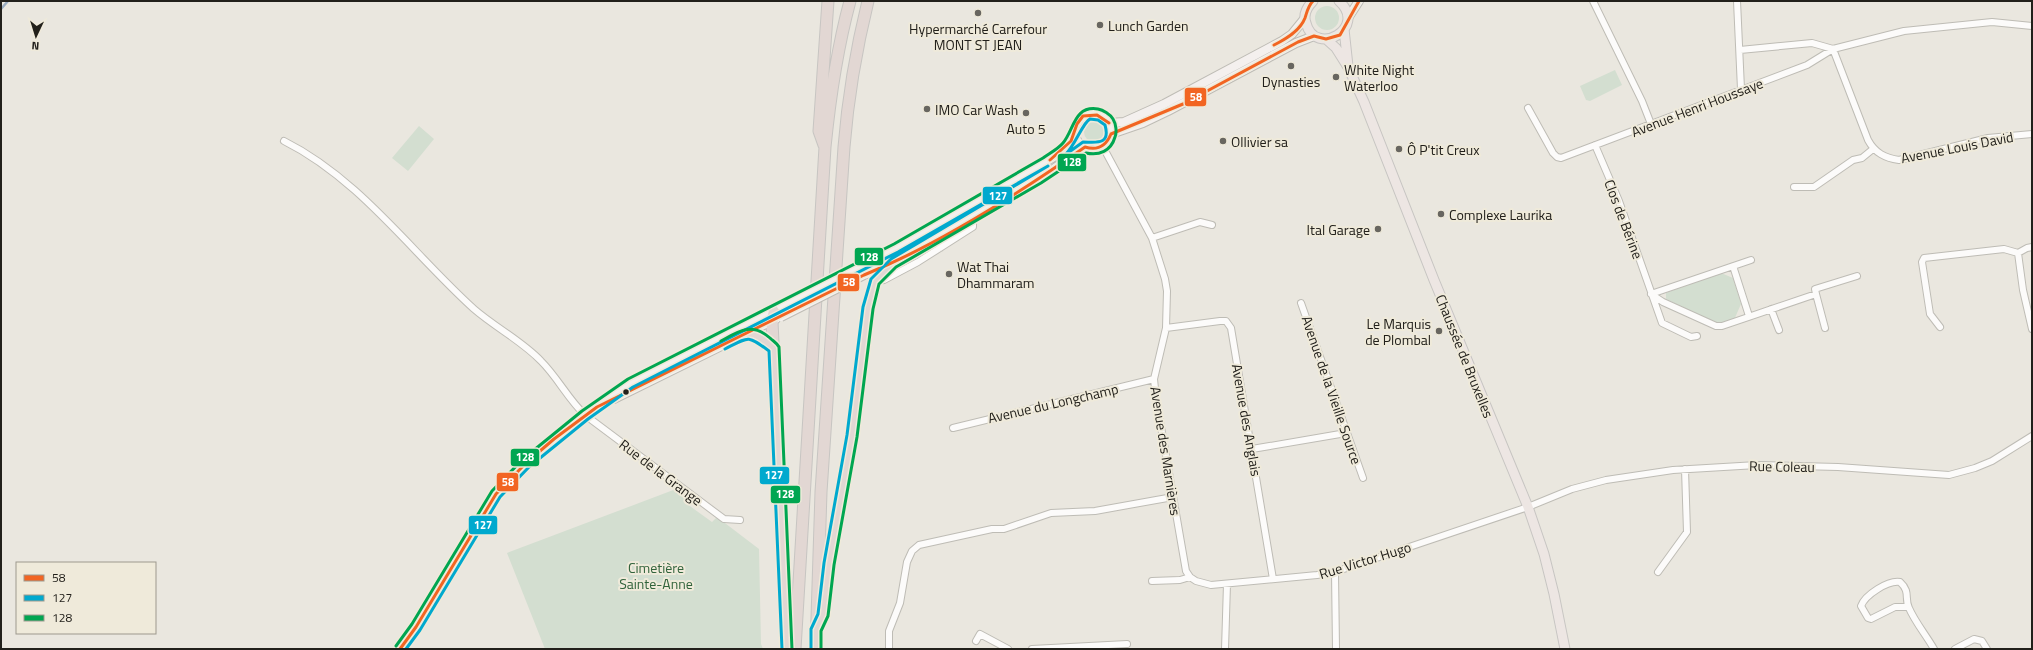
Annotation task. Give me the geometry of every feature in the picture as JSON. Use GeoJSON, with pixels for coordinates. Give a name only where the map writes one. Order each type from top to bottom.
{"type":"FeatureCollection","features":[{"type":"Feature","properties":{"kind":"highway"},"geometry":{"type":"LineString","coordinates":[[825,147],[819,131],[828,1]]}},
{"type":"Feature","properties":{"kind":"highway"},"geometry":{"type":"LineString","coordinates":[[795,649],[825,147],[831,90],[841,34],[850,1]]}},
{"type":"Feature","properties":{"kind":"highway"},"geometry":{"type":"LineString","coordinates":[[816,649],[822,484],[844,147],[849,96],[858,42],[868,1]]}},
{"type":"Feature","properties":{"kind":"highway"},"geometry":{"type":"LineString","coordinates":[[816,630],[823,615],[829,564],[852,436],[868,308],[875,281],[893,263]]}},
{"type":"Feature","properties":{"kind":"highway"},"geometry":{"type":"LineString","coordinates":[[778,313],[774,348],[787,649]]}},
{"type":"Feature","properties":{"kind":"highway"},"geometry":{"type":"LineString","coordinates":[[746,334],[757,335],[774,348]]}},
{"type":"Feature","properties":{"kind":"main road"},"geometry":{"type":"LineString","coordinates":[[1340,1],[1346,10],[1348,18]]}},
{"type":"Feature","properties":{"kind":"main road"},"geometry":{"type":"LineString","coordinates":[[1326,39],[1340,35],[1348,18],[1360,1]]}},
{"type":"Feature","properties":{"kind":"main road"},"geometry":{"type":"LineString","coordinates":[[1109,123],[1124,122],[1151,110],[1282,42],[1292,34],[1305,18],[1310,2]]}},
{"type":"Feature","properties":{"kind":"main road"},"geometry":{"type":"LineString","coordinates":[[1305,18],[1306,25],[1314,36]]}},
{"type":"Feature","properties":{"kind":"main road"},"geometry":{"type":"LineString","coordinates":[[1344,29],[1348,67]]}},
{"type":"Feature","properties":{"kind":"main road"},"geometry":{"type":"LineString","coordinates":[[1111,134],[1162,114],[1296,43],[1314,36],[1326,39],[1336,48],[1348,67]]}},
{"type":"Feature","properties":{"kind":"main road","name":"Chaussée de Bruxelles"},"geometry":{"type":"LineString","coordinates":[[1348,67],[1528,507],[1547,568],[1565,649]]}},
{"type":"Feature","properties":{"kind":"main road"},"geometry":{"type":"LineString","coordinates":[[597,407],[746,334],[778,313],[942,223],[1028,173],[1057,155],[1065,148],[1075,134],[1080,120],[1088,114],[1099,114],[1109,123],[1111,134],[1107,144],[1103,147],[1091,149],[1085,148],[1077,139],[1075,134]]}},
{"type":"Feature","properties":{"kind":"main road"},"geometry":{"type":"LineString","coordinates":[[400,649],[416,627],[496,494],[526,463],[585,415],[630,383],[778,313],[893,263],[999,203],[1039,179],[1085,148]]}},
{"type":"Feature","properties":{"kind":"main road"},"geometry":{"type":"LineString","coordinates":[[999,203],[995,199],[998,195],[1019,183],[1028,173]]}},
{"type":"Feature","properties":{"kind":"street"},"geometry":{"type":"LineString","coordinates":[[1594,1],[1651,124]]}},
{"type":"Feature","properties":{"kind":"street"},"geometry":{"type":"LineString","coordinates":[[1737,1],[1741,89]]}},
{"type":"Feature","properties":{"kind":"street","name":"Avenue Henri Houssaye"},"geometry":{"type":"LineString","coordinates":[[1528,108],[1553,153],[1557,157],[1561,158],[1807,65],[1833,49],[1904,31],[1992,22],[2032,26]]}},
{"type":"Feature","properties":{"kind":"street"},"geometry":{"type":"LineString","coordinates":[[1740,50],[1812,43],[1833,49],[1854,107],[1873,149],[1862,158],[1853,160],[1814,187],[1794,187]]}},
{"type":"Feature","properties":{"kind":"street","name":"Avenue Louis David"},"geometry":{"type":"LineString","coordinates":[[1873,149],[1884,157],[1899,160],[1988,138],[2032,134]]}},
{"type":"Feature","properties":{"kind":"street","name":"Rue de la Grange"},"geometry":{"type":"LineString","coordinates":[[284,141],[328,167],[365,201],[475,309],[533,353],[548,368],[575,406],[585,415],[724,519],[740,520]]}},
{"type":"Feature","properties":{"kind":"street","name":"Clos de Bérine"},"geometry":{"type":"LineString","coordinates":[[1595,145],[1618,201],[1662,323],[1691,337],[1697,336]]}},
{"type":"Feature","properties":{"kind":"street","name":"Avenue des Marnières"},"geometry":{"type":"LineString","coordinates":[[1103,147],[1152,238],[1161,262],[1166,285],[1166,328],[1154,379],[1186,571],[1190,577]]}},
{"type":"Feature","properties":{"kind":"street"},"geometry":{"type":"LineString","coordinates":[[884,280],[973,227],[973,218]]}},
{"type":"Feature","properties":{"kind":"street"},"geometry":{"type":"LineString","coordinates":[[1152,238],[1200,222],[1212,225]]}},
{"type":"Feature","properties":{"kind":"street"},"geometry":{"type":"LineString","coordinates":[[940,248],[939,238],[942,223]]}},
{"type":"Feature","properties":{"kind":"street"},"geometry":{"type":"LineString","coordinates":[[1940,327],[1930,314],[1922,262],[1924,258],[2004,249],[2018,253],[2032,247]]}},
{"type":"Feature","properties":{"kind":"street"},"geometry":{"type":"LineString","coordinates":[[2018,253],[2023,290],[2032,329]]}},
{"type":"Feature","properties":{"kind":"street"},"geometry":{"type":"LineString","coordinates":[[1651,294],[1751,260]]}},
{"type":"Feature","properties":{"kind":"street"},"geometry":{"type":"LineString","coordinates":[[1733,266],[1750,316]]}},
{"type":"Feature","properties":{"kind":"street"},"geometry":{"type":"LineString","coordinates":[[1825,328],[1815,289],[1857,276]]}},
{"type":"Feature","properties":{"kind":"street"},"geometry":{"type":"LineString","coordinates":[[1651,294],[1663,302],[1716,326],[1722,326],[1816,294]]}},
{"type":"Feature","properties":{"kind":"street","name":"Avenue de la Vieille Source"},"geometry":{"type":"LineString","coordinates":[[1301,303],[1363,478]]}},
{"type":"Feature","properties":{"kind":"street"},"geometry":{"type":"LineString","coordinates":[[1771,309],[1779,330]]}},
{"type":"Feature","properties":{"kind":"street","name":"Avenue des Anglais"},"geometry":{"type":"LineString","coordinates":[[1166,328],[1220,321],[1229,324],[1252,449],[1273,579]]}},
{"type":"Feature","properties":{"kind":"street","name":"Avenue du Longchamp"},"geometry":{"type":"LineString","coordinates":[[953,428],[1154,379]]}},
{"type":"Feature","properties":{"kind":"street"},"geometry":{"type":"LineString","coordinates":[[1252,449],[1346,433]]}},
{"type":"Feature","properties":{"kind":"street","name":"Rue Coleau"},"geometry":{"type":"LineString","coordinates":[[1528,507],[1586,485],[1648,473],[1726,465],[1783,465],[1949,474],[1975,468],[1992,461],[2032,436]]}},
{"type":"Feature","properties":{"kind":"street"},"geometry":{"type":"LineString","coordinates":[[1658,572],[1687,532],[1685,469]]}},
{"type":"Feature","properties":{"kind":"street"},"geometry":{"type":"LineString","coordinates":[[889,649],[889,631],[900,603],[907,562],[912,551],[919,546],[992,530],[1004,529],[1051,513],[1095,511],[1173,497]]}},
{"type":"Feature","properties":{"kind":"street","name":"Rue Victor Hugo"},"geometry":{"type":"LineString","coordinates":[[1190,577],[1203,584],[1227,584],[1335,572],[1528,507]]}},
{"type":"Feature","properties":{"kind":"street"},"geometry":{"type":"LineString","coordinates":[[1335,572],[1336,649]]}},
{"type":"Feature","properties":{"kind":"street"},"geometry":{"type":"LineString","coordinates":[[1152,581],[1180,580],[1190,577]]}},
{"type":"Feature","properties":{"kind":"street"},"geometry":{"type":"LineString","coordinates":[[1908,607],[1894,607],[1871,619],[1868,618],[1861,606],[1864,599],[1890,583],[1897,581],[1900,582],[1906,588],[1908,595],[1908,607],[1934,649]]}},
{"type":"Feature","properties":{"kind":"street"},"geometry":{"type":"LineString","coordinates":[[1225,649],[1227,584]]}},
{"type":"Feature","properties":{"kind":"street"},"geometry":{"type":"LineString","coordinates":[[976,641],[980,634],[1008,649]]}},
{"type":"Feature","properties":{"kind":"street"},"geometry":{"type":"LineString","coordinates":[[1955,649],[1974,639],[1982,641],[1987,649]]}},
{"type":"Feature","properties":{"kind":"street"},"geometry":{"type":"LineString","coordinates":[[1032,649],[1127,644]]}},
{"type":"Feature","properties":{"kind":"green space"},"geometry":{"type":"Polygon","coordinates":[[[1327,6],[1336,9],[1339,18],[1336,27],[1327,30],[1318,27],[1315,18],[1318,9],[1327,6]]]}},
{"type":"Feature","properties":{"kind":"green space"},"geometry":{"type":"Polygon","coordinates":[[[1615,70],[1622,85],[1590,101],[1586,100],[1580,86],[1615,70]]]}},
{"type":"Feature","properties":{"kind":"green space"},"geometry":{"type":"Polygon","coordinates":[[[1094,122],[1101,125],[1104,132],[1101,139],[1094,142],[1087,139],[1084,132],[1087,125],[1094,122]]]}},
{"type":"Feature","properties":{"kind":"green space"},"geometry":{"type":"Polygon","coordinates":[[[419,126],[434,139],[408,171],[392,158],[419,126]]]}},
{"type":"Feature","properties":{"kind":"green space"},"geometry":{"type":"Polygon","coordinates":[[[1721,273],[1733,278],[1741,304],[1734,320],[1718,324],[1666,299],[1666,293],[1721,273]]]}},
{"type":"Feature","properties":{"kind":"green space","name":"Cimetière Sainte-Anne"},"geometry":{"type":"Polygon","coordinates":[[[676,489],[690,499],[687,504],[712,522],[717,517],[759,549],[761,644],[763,649],[545,649],[507,553],[676,489]]]}},
{"type":"Feature","properties":{"kind":"waterway"},"geometry":{"type":"LineString","coordinates":[[1,9],[8,1]]}},
{"type":"Feature","properties":{"kind":"transit line","name":"58"},"geometry":{"type":"LineString","coordinates":[[1274,45],[1288,37],[1300,27],[1313,1]]}},
{"type":"Feature","properties":{"kind":"transit line","name":"58"},"geometry":{"type":"LineString","coordinates":[[400,649],[416,627],[496,494],[526,463],[554,439],[597,407],[864,275],[921,249],[1006,200],[1085,147],[1098,148],[1107,142],[1111,134],[1183,104],[1298,42],[1314,36],[1326,39],[1340,35],[1359,1]]}},
{"type":"Feature","properties":{"kind":"transit line","name":"128"},"geometry":{"type":"LineString","coordinates":[[396,646],[412,624],[492,491],[523,459],[582,411],[628,379],[894,244],[1054,151],[1067,138],[1079,115],[1084,111],[1090,109],[1104,111],[1110,115],[1115,123],[1116,135],[1111,146],[1100,153],[1086,153],[1041,183],[896,267],[879,284],[873,309],[857,437],[834,565],[828,616],[821,631],[821,649]]}},
{"type":"Feature","properties":{"kind":"transit line","name":"58"},"geometry":{"type":"LineString","coordinates":[[1050,160],[1071,141],[1077,124],[1083,116],[1097,115],[1109,123]]}},
{"type":"Feature","properties":{"kind":"transit line","name":"127"},"geometry":{"type":"LineString","coordinates":[[1090,119],[1098,120],[1105,125],[1106,137],[1104,140],[1097,142],[1083,142],[1065,155],[1087,121],[1090,119]]}},
{"type":"Feature","properties":{"kind":"transit line","name":"127"},"geometry":{"type":"LineString","coordinates":[[406,649],[420,630],[500,497],[529,467],[588,419],[633,387],[898,252],[1048,166],[891,259],[871,279],[863,307],[847,435],[824,563],[818,614],[811,629],[811,649]]}},
{"type":"Feature","properties":{"kind":"transit line","name":"128"},"geometry":{"type":"LineString","coordinates":[[721,341],[740,331],[751,329],[763,333],[779,347],[792,649]]}},
{"type":"Feature","properties":{"kind":"transit line","name":"127"},"geometry":{"type":"LineString","coordinates":[[725,349],[748,339],[756,342],[769,351],[782,649]]}},
{"type":"Feature","properties":{"kind":"place","name":"Hypermarché Carrefour MONT ST JEAN"},"geometry":{"type":"Point","coordinates":[978,13]}},
{"type":"Feature","properties":{"kind":"place","name":"Lunch Garden"},"geometry":{"type":"Point","coordinates":[1100,25]}},
{"type":"Feature","properties":{"kind":"place","name":"Dynasties"},"geometry":{"type":"Point","coordinates":[1291,66]}},
{"type":"Feature","properties":{"kind":"place","name":"White Night Waterloo"},"geometry":{"type":"Point","coordinates":[1336,77]}},
{"type":"Feature","properties":{"kind":"place","name":"IMO Car Wash"},"geometry":{"type":"Point","coordinates":[927,109]}},
{"type":"Feature","properties":{"kind":"place","name":"Auto 5"},"geometry":{"type":"Point","coordinates":[1026,113]}},
{"type":"Feature","properties":{"kind":"place","name":"Ollivier sa"},"geometry":{"type":"Point","coordinates":[1223,141]}},
{"type":"Feature","properties":{"kind":"place","name":"Ô P'tit Creux"},"geometry":{"type":"Point","coordinates":[1399,149]}},
{"type":"Feature","properties":{"kind":"place","name":"Complexe Laurika"},"geometry":{"type":"Point","coordinates":[1441,214]}},
{"type":"Feature","properties":{"kind":"place","name":"Ital Garage"},"geometry":{"type":"Point","coordinates":[1378,229]}},
{"type":"Feature","properties":{"kind":"place","name":"Wat Thai Dhammaram"},"geometry":{"type":"Point","coordinates":[949,274]}},
{"type":"Feature","properties":{"kind":"place","name":"Le Marquis de Plombal"},"geometry":{"type":"Point","coordinates":[1439,331]}}]}
